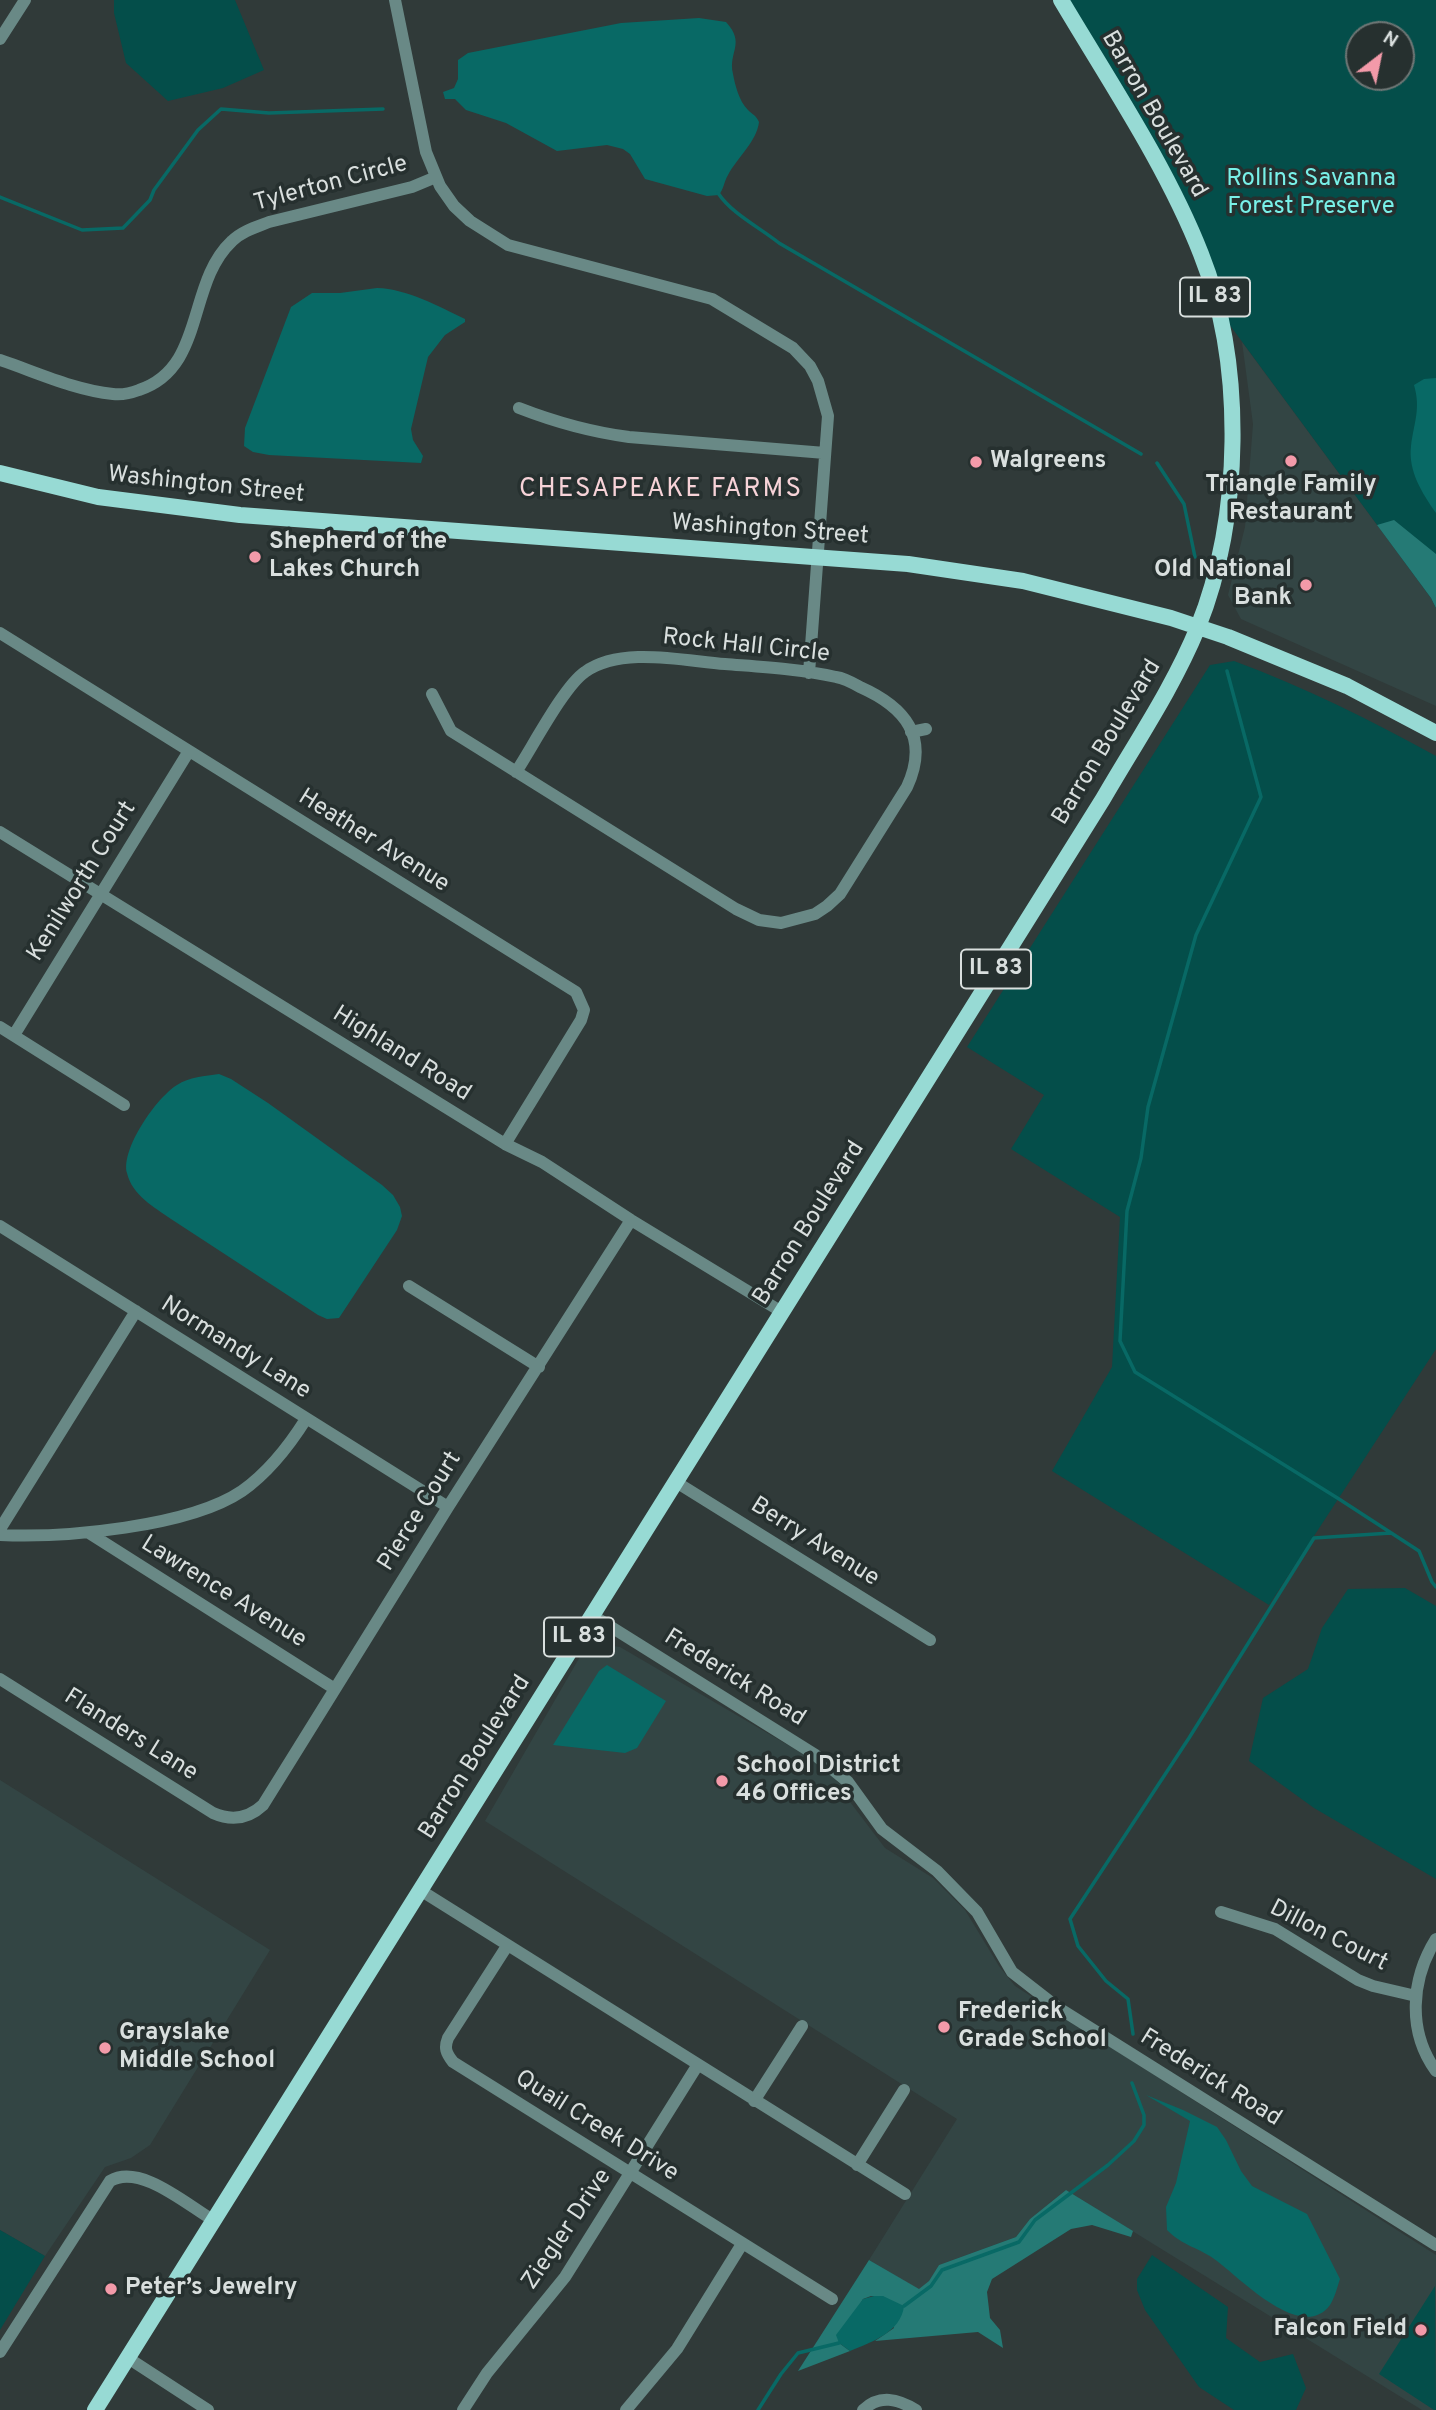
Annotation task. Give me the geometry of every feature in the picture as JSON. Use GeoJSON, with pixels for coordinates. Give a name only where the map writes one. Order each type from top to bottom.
{"type":"FeatureCollection","features":[{"type":"Feature","properties":{"kind":"main road","name":"Barron Boulevard"},"geometry":{"type":"LineString","coordinates":[[95,2410],[1103,799],[1169,690],[1198,626],[1208,601],[1222,539],[1231,469],[1231,400],[1221,319],[1202,256],[1178,202],[1061,0]]}},
{"type":"Feature","properties":{"kind":"main road","name":"Washington Street"},"geometry":{"type":"LineString","coordinates":[[0,473],[98,497],[164,507],[908,564],[1023,581],[1198,626],[1347,686],[1436,733]]}},
{"type":"Feature","properties":{"kind":"street"},"geometry":{"type":"LineString","coordinates":[[0,40],[24,0]]}},
{"type":"Feature","properties":{"kind":"street"},"geometry":{"type":"LineString","coordinates":[[396,0],[426,152],[436,177],[454,206],[470,221],[508,245],[712,299],[793,348],[810,366],[825,399],[828,416],[809,673]]}},
{"type":"Feature","properties":{"kind":"street","name":"Tylerton Circle"},"geometry":{"type":"LineString","coordinates":[[0,360],[89,390],[116,395],[153,385],[177,363],[185,349],[211,271],[231,242],[239,236],[269,222],[412,187],[436,177]]}},
{"type":"Feature","properties":{"kind":"street"},"geometry":{"type":"LineString","coordinates":[[519,408],[551,420],[610,435],[825,453]]}},
{"type":"Feature","properties":{"kind":"street","name":"Heather Avenue"},"geometry":{"type":"LineString","coordinates":[[0,633],[576,992],[583,1010],[581,1020],[505,1144]]}},
{"type":"Feature","properties":{"kind":"street","name":"Rock Hall Circle"},"geometry":{"type":"LineString","coordinates":[[637,657],[809,673],[839,677],[881,696],[897,708],[911,732],[916,762],[908,787],[840,894],[797,925],[759,920],[736,909],[516,772],[571,685],[584,672],[601,663],[637,657]]}},
{"type":"Feature","properties":{"kind":"street"},"geometry":{"type":"LineString","coordinates":[[432,694],[451,731],[516,772]]}},
{"type":"Feature","properties":{"kind":"street"},"geometry":{"type":"LineString","coordinates":[[911,732],[926,729]]}},
{"type":"Feature","properties":{"kind":"street","name":"Kenilworth Court"},"geometry":{"type":"LineString","coordinates":[[14,1035],[189,751]]}},
{"type":"Feature","properties":{"kind":"street","name":"Highland Road"},"geometry":{"type":"LineString","coordinates":[[0,832],[505,1144],[542,1162],[782,1312]]}},
{"type":"Feature","properties":{"kind":"street"},"geometry":{"type":"LineString","coordinates":[[0,1027],[124,1105]]}},
{"type":"Feature","properties":{"kind":"street","name":"Pierce Court"},"geometry":{"type":"LineString","coordinates":[[241,1818],[263,1805],[631,1220]]}},
{"type":"Feature","properties":{"kind":"street","name":"Normandy Lane"},"geometry":{"type":"LineString","coordinates":[[0,1226],[448,1507]]}},
{"type":"Feature","properties":{"kind":"street"},"geometry":{"type":"LineString","coordinates":[[410,1286],[539,1367]]}},
{"type":"Feature","properties":{"kind":"street"},"geometry":{"type":"LineString","coordinates":[[0,1529],[136,1311]]}},
{"type":"Feature","properties":{"kind":"street"},"geometry":{"type":"LineString","coordinates":[[0,1535],[89,1533],[188,1515],[233,1496],[270,1467],[291,1443],[306,1419]]}},
{"type":"Feature","properties":{"kind":"street","name":"Berry Avenue"},"geometry":{"type":"LineString","coordinates":[[676,1482],[930,1640]]}},
{"type":"Feature","properties":{"kind":"street","name":"Lawrence Avenue"},"geometry":{"type":"LineString","coordinates":[[89,1533],[335,1689]]}},
{"type":"Feature","properties":{"kind":"street","name":"Frederick Road"},"geometry":{"type":"LineString","coordinates":[[592,1615],[814,1754],[843,1778],[883,1829],[937,1871],[977,1912],[1012,1972],[1057,2007],[1436,2245]]}},
{"type":"Feature","properties":{"kind":"street","name":"Flanders Lane"},"geometry":{"type":"LineString","coordinates":[[0,1679],[213,1813],[223,1818],[241,1818]]}},
{"type":"Feature","properties":{"kind":"street"},"geometry":{"type":"LineString","coordinates":[[420,1891],[905,2194]]}},
{"type":"Feature","properties":{"kind":"street","name":"Dillon Court"},"geometry":{"type":"LineString","coordinates":[[1221,1912],[1275,1929],[1366,1983],[1416,1996]]}},
{"type":"Feature","properties":{"kind":"street"},"geometry":{"type":"LineString","coordinates":[[1436,1939],[1422,1966],[1415,2007],[1419,2035],[1436,2071]]}},
{"type":"Feature","properties":{"kind":"street","name":"Quail Creek Drive"},"geometry":{"type":"LineString","coordinates":[[507,1946],[445,2046],[446,2053],[453,2062],[832,2300]]}},
{"type":"Feature","properties":{"kind":"street"},"geometry":{"type":"LineString","coordinates":[[754,2101],[802,2026]]}},
{"type":"Feature","properties":{"kind":"street","name":"Ziegler Drive"},"geometry":{"type":"LineString","coordinates":[[463,2410],[487,2374],[565,2277],[698,2066]]}},
{"type":"Feature","properties":{"kind":"street"},"geometry":{"type":"LineString","coordinates":[[857,2165],[904,2090]]}},
{"type":"Feature","properties":{"kind":"street"},"geometry":{"type":"LineString","coordinates":[[0,2352],[110,2181],[124,2176],[141,2178],[213,2220]]}},
{"type":"Feature","properties":{"kind":"street"},"geometry":{"type":"LineString","coordinates":[[626,2410],[677,2349],[742,2244]]}},
{"type":"Feature","properties":{"kind":"street"},"geometry":{"type":"LineString","coordinates":[[128,2358],[208,2410]]}},
{"type":"Feature","properties":{"kind":"street"},"geometry":{"type":"LineString","coordinates":[[863,2410],[878,2400],[889,2399],[901,2401],[916,2410]]}},
{"type":"Feature","properties":{"kind":"shaded area"},"geometry":{"type":"Polygon","coordinates":[[[699,18],[726,22],[732,30],[736,42],[732,66],[736,88],[745,106],[759,122],[755,136],[732,169],[719,195],[707,196],[645,179],[630,154],[623,149],[607,145],[557,151],[506,123],[466,110],[455,99],[445,99],[443,92],[454,88],[458,79],[458,60],[468,53],[621,23],[699,18]]]}},
{"type":"Feature","properties":{"kind":"shaded area"},"geometry":{"type":"Polygon","coordinates":[[[377,288],[411,295],[465,319],[465,322],[445,335],[428,357],[411,429],[413,440],[423,456],[421,463],[269,455],[253,452],[244,446],[245,428],[291,307],[312,293],[340,293],[377,288]]]}},
{"type":"Feature","properties":{"kind":"shaded area"},"geometry":{"type":"Polygon","coordinates":[[[1242,342],[1431,598],[1436,608],[1436,706],[1241,619],[1228,595],[1245,527],[1253,424],[1242,342]]]}},
{"type":"Feature","properties":{"kind":"shaded area"},"geometry":{"type":"Polygon","coordinates":[[[1436,378],[1436,513],[1417,481],[1411,446],[1417,409],[1414,385],[1424,379],[1436,378]]]}},
{"type":"Feature","properties":{"kind":"shaded area"},"geometry":{"type":"Polygon","coordinates":[[[1394,520],[1436,554],[1436,608],[1377,525],[1394,520]]]}},
{"type":"Feature","properties":{"kind":"shaded area"},"geometry":{"type":"Polygon","coordinates":[[[219,1074],[268,1103],[382,1185],[393,1195],[400,1207],[402,1216],[397,1230],[339,1318],[327,1319],[318,1315],[171,1219],[144,1200],[130,1181],[127,1173],[129,1151],[142,1125],[159,1101],[182,1082],[219,1074]]]}},
{"type":"Feature","properties":{"kind":"shaded area","name":"Frederick Grade School"},"geometry":{"type":"Polygon","coordinates":[[[599,1644],[620,1647],[817,1762],[842,1786],[850,1802],[885,1848],[933,1878],[965,1910],[999,1966],[1015,1986],[1436,2255],[1436,2410],[1422,2410],[1066,2190],[1030,2219],[1016,2237],[939,2265],[929,2281],[919,2290],[869,2260],[957,2119],[485,1821],[581,1655],[599,1644]]]}},
{"type":"Feature","properties":{"kind":"shaded area"},"geometry":{"type":"Polygon","coordinates":[[[607,1665],[666,1701],[637,1748],[625,1753],[553,1745],[599,1671],[607,1665]]]}},
{"type":"Feature","properties":{"kind":"shaded area","name":"Grayslake Middle School"},"geometry":{"type":"Polygon","coordinates":[[[0,1780],[270,1950],[150,2145],[131,2158],[105,2167],[45,2256],[0,2230],[0,1780]]]}},
{"type":"Feature","properties":{"kind":"shaded area"},"geometry":{"type":"Polygon","coordinates":[[[1146,2095],[1217,2127],[1252,2186],[1307,2214],[1340,2279],[1330,2305],[1318,2315],[1304,2317],[1288,2313],[1272,2304],[1210,2256],[1179,2240],[1167,2230],[1166,2207],[1176,2183],[1190,2121],[1146,2095]]]}},
{"type":"Feature","properties":{"kind":"shaded area"},"geometry":{"type":"Polygon","coordinates":[[[1066,2190],[1133,2231],[1131,2237],[1092,2225],[1071,2229],[992,2279],[987,2292],[990,2318],[1000,2330],[1003,2348],[978,2332],[875,2341],[894,2328],[883,2296],[871,2296],[863,2299],[839,2343],[850,2351],[798,2371],[869,2260],[919,2289],[929,2281],[939,2265],[1016,2237],[1030,2219],[1066,2190]]]}},
{"type":"Feature","properties":{"kind":"shaded area"},"geometry":{"type":"Polygon","coordinates":[[[883,2296],[904,2306],[902,2315],[884,2335],[850,2351],[839,2343],[836,2335],[863,2299],[883,2296]]]}},
{"type":"Feature","properties":{"kind":"green space"},"geometry":{"type":"Polygon","coordinates":[[[114,0],[235,0],[264,70],[223,88],[168,101],[126,63],[114,13],[114,0]]]}},
{"type":"Feature","properties":{"kind":"green space","name":"Rollins Savanna Forest Preserve"},"geometry":{"type":"Polygon","coordinates":[[[1059,0],[1436,0],[1436,608],[1215,305],[1175,202],[1059,0]]]}},
{"type":"Feature","properties":{"kind":"green space"},"geometry":{"type":"Polygon","coordinates":[[[1234,661],[1337,705],[1436,756],[1436,1349],[1269,1605],[1052,1471],[1112,1367],[1120,1217],[1011,1149],[1044,1095],[967,1047],[1210,665],[1234,661]]]}},
{"type":"Feature","properties":{"kind":"green space"},"geometry":{"type":"Polygon","coordinates":[[[1405,1588],[1436,1606],[1436,1879],[1314,1808],[1249,1761],[1263,1698],[1308,1669],[1322,1628],[1348,1589],[1405,1588]]]}},
{"type":"Feature","properties":{"kind":"green space"},"geometry":{"type":"Polygon","coordinates":[[[0,2230],[45,2256],[0,2330],[0,2230]]]}},
{"type":"Feature","properties":{"kind":"green space"},"geometry":{"type":"Polygon","coordinates":[[[1152,2255],[1228,2307],[1226,2338],[1260,2362],[1293,2354],[1306,2388],[1296,2410],[1234,2410],[1199,2387],[1145,2310],[1137,2290],[1137,2279],[1152,2255]]]}},
{"type":"Feature","properties":{"kind":"green space","name":"Falcon Field"},"geometry":{"type":"Polygon","coordinates":[[[1435,2286],[1436,2410],[1434,2410],[1379,2374],[1435,2286]]]}},
{"type":"Feature","properties":{"kind":"waterway"},"geometry":{"type":"LineString","coordinates":[[0,197],[82,230],[123,228],[150,200],[154,190],[198,130],[221,109],[269,113],[383,109]]}},
{"type":"Feature","properties":{"kind":"waterway"},"geometry":{"type":"LineString","coordinates":[[718,193],[738,214],[779,243],[1141,454]]}},
{"type":"Feature","properties":{"kind":"waterway"},"geometry":{"type":"LineString","coordinates":[[1157,463],[1184,504],[1195,557]]}},
{"type":"Feature","properties":{"kind":"waterway"},"geometry":{"type":"LineString","coordinates":[[1227,671],[1261,797],[1196,935],[1148,1107],[1141,1158],[1127,1211],[1120,1341],[1135,1372],[1419,1551],[1436,1587]]}},
{"type":"Feature","properties":{"kind":"waterway"},"geometry":{"type":"LineString","coordinates":[[1133,2034],[1128,1999],[1106,1981],[1078,1946],[1070,1919],[1189,1738],[1314,1538],[1391,1533]]}},
{"type":"Feature","properties":{"kind":"waterway"},"geometry":{"type":"LineString","coordinates":[[904,2306],[931,2286],[942,2270],[1019,2242],[1035,2220],[1108,2165],[1134,2141],[1144,2125],[1144,2115],[1132,2083]]}},
{"type":"Feature","properties":{"kind":"waterway"},"geometry":{"type":"LineString","coordinates":[[758,2410],[798,2353],[839,2343]]}},
{"type":"Feature","properties":{"kind":"place","name":"Triangle Family Restaurant"},"geometry":{"type":"Point","coordinates":[1291,461]}},
{"type":"Feature","properties":{"kind":"place","name":"Walgreens"},"geometry":{"type":"Point","coordinates":[976,462]}},
{"type":"Feature","properties":{"kind":"place","name":"Shepherd of the Lakes Church"},"geometry":{"type":"Point","coordinates":[255,557]}},
{"type":"Feature","properties":{"kind":"place","name":"Old National Bank"},"geometry":{"type":"Point","coordinates":[1306,585]}},
{"type":"Feature","properties":{"kind":"place","name":"School District 46 Offices"},"geometry":{"type":"Point","coordinates":[722,1781]}},
{"type":"Feature","properties":{"kind":"place","name":"Frederick Grade School"},"geometry":{"type":"Point","coordinates":[944,2027]}},
{"type":"Feature","properties":{"kind":"place","name":"Grayslake Middle School"},"geometry":{"type":"Point","coordinates":[105,2048]}},
{"type":"Feature","properties":{"kind":"place","name":"Peter’s Jewelry"},"geometry":{"type":"Point","coordinates":[111,2289]}},
{"type":"Feature","properties":{"kind":"place","name":"Falcon Field"},"geometry":{"type":"Point","coordinates":[1421,2330]}},
{"type":"Feature","properties":{"kind":"district","name":"CHESAPEAKE FARMS"},"geometry":{"type":"Point","coordinates":[661,491]}}]}
